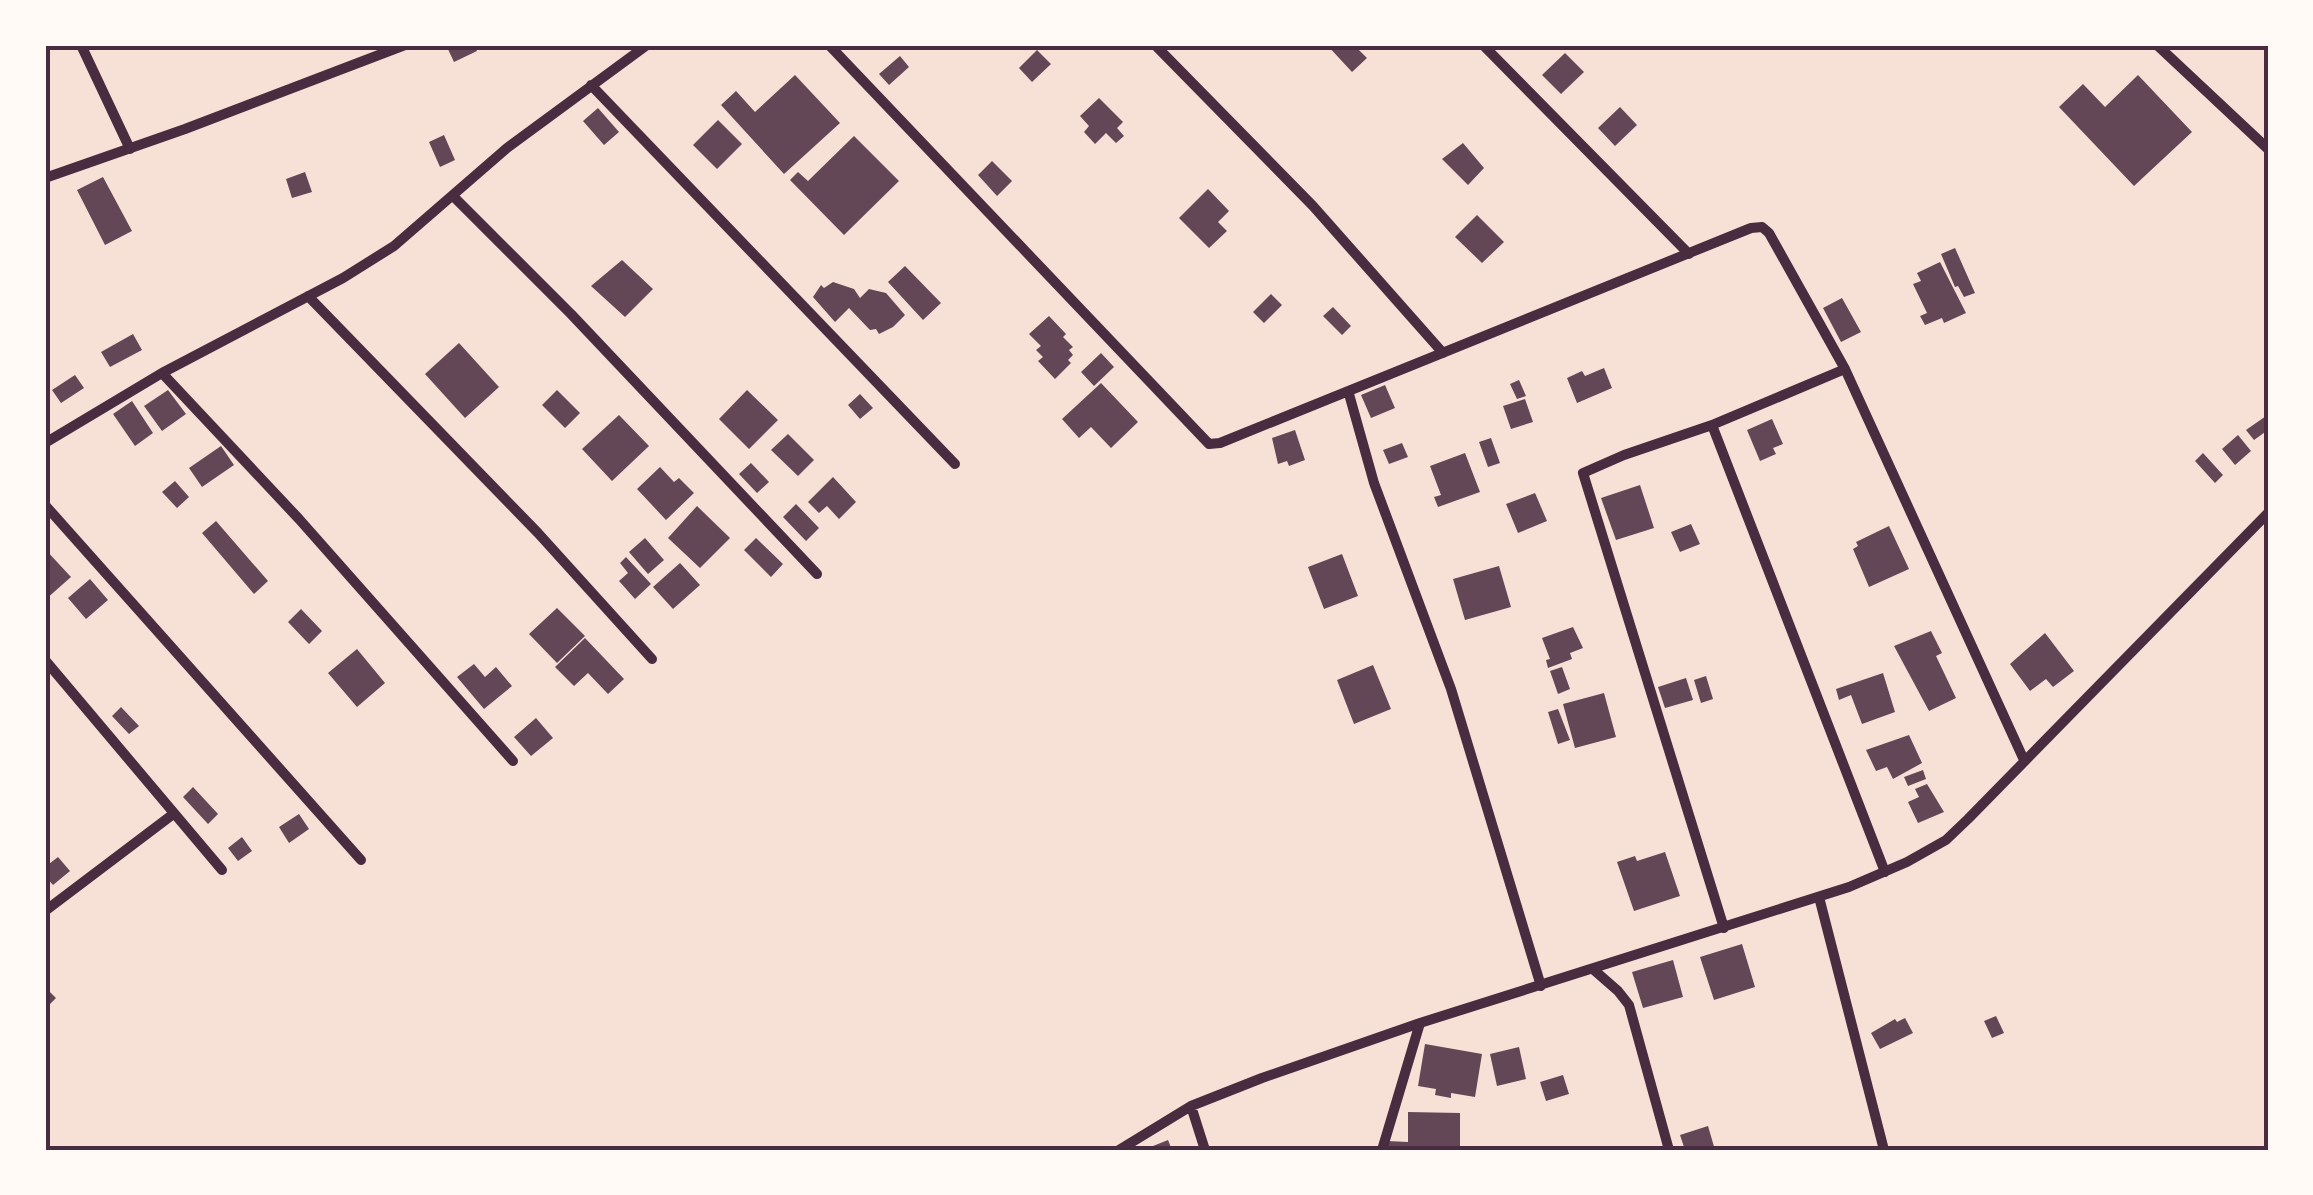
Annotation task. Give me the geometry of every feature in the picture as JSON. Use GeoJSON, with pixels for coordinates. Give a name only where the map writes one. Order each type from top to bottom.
{"type":"FeatureCollection","features":[{"type":"Feature","properties":{"kind":"street"},"geometry":{"type":"LineString","coordinates":[[81,45],[130,149]]}},
{"type":"Feature","properties":{"kind":"street"},"geometry":{"type":"LineString","coordinates":[[45,178],[405,45]]}},
{"type":"Feature","properties":{"kind":"street"},"geometry":{"type":"LineString","coordinates":[[45,443],[162,373],[394,246],[507,148],[647,45]]}},
{"type":"Feature","properties":{"kind":"street"},"geometry":{"type":"LineString","coordinates":[[829,45],[1209,444],[1220,444],[1349,394],[1762,227],[1769,232],[1845,369],[2024,760]]}},
{"type":"Feature","properties":{"kind":"street"},"geometry":{"type":"LineString","coordinates":[[1155,45],[1313,206],[1443,353]]}},
{"type":"Feature","properties":{"kind":"street"},"geometry":{"type":"LineString","coordinates":[[1483,45],[1689,254]]}},
{"type":"Feature","properties":{"kind":"street"},"geometry":{"type":"LineString","coordinates":[[2158,45],[2268,149]]}},
{"type":"Feature","properties":{"kind":"street"},"geometry":{"type":"LineString","coordinates":[[591,85],[955,464]]}},
{"type":"Feature","properties":{"kind":"street"},"geometry":{"type":"LineString","coordinates":[[453,196],[817,574]]}},
{"type":"Feature","properties":{"kind":"street"},"geometry":{"type":"LineString","coordinates":[[308,296],[538,533],[652,659]]}},
{"type":"Feature","properties":{"kind":"street"},"geometry":{"type":"LineString","coordinates":[[1724,928],[1583,474],[1845,369]]}},
{"type":"Feature","properties":{"kind":"street"},"geometry":{"type":"LineString","coordinates":[[162,373],[513,761]]}},
{"type":"Feature","properties":{"kind":"street"},"geometry":{"type":"LineString","coordinates":[[1349,394],[1374,483],[1450,689],[1541,986]]}},
{"type":"Feature","properties":{"kind":"street"},"geometry":{"type":"LineString","coordinates":[[1712,425],[1884,872]]}},
{"type":"Feature","properties":{"kind":"street"},"geometry":{"type":"LineString","coordinates":[[45,505],[360,860]]}},
{"type":"Feature","properties":{"kind":"street"},"geometry":{"type":"LineString","coordinates":[[1119,1150],[1191,1106],[1420,1023],[1819,897],[1884,872],[1946,840],[2268,512]]}},
{"type":"Feature","properties":{"kind":"street"},"geometry":{"type":"LineString","coordinates":[[45,660],[222,870]]}},
{"type":"Feature","properties":{"kind":"street"},"geometry":{"type":"LineString","coordinates":[[45,684],[58,674]]}},
{"type":"Feature","properties":{"kind":"street"},"geometry":{"type":"LineString","coordinates":[[45,912],[172,814]]}},
{"type":"Feature","properties":{"kind":"street"},"geometry":{"type":"LineString","coordinates":[[1819,897],[1884,1150]]}},
{"type":"Feature","properties":{"kind":"street"},"geometry":{"type":"LineString","coordinates":[[1594,970],[1618,990],[1628,1005],[1669,1150]]}},
{"type":"Feature","properties":{"kind":"street"},"geometry":{"type":"LineString","coordinates":[[1382,1150],[1420,1023]]}},
{"type":"Feature","properties":{"kind":"street"},"geometry":{"type":"LineString","coordinates":[[1191,1106],[1205,1150]]}},
{"type":"Feature","properties":{"kind":"building"},"geometry":{"type":"Polygon","coordinates":[[[446,45],[474,45],[477,51],[454,62],[446,45]]]}},
{"type":"Feature","properties":{"kind":"building"},"geometry":{"type":"Polygon","coordinates":[[[1327,45],[1354,45],[1367,58],[1352,72],[1327,45]]]}},
{"type":"Feature","properties":{"kind":"building"},"geometry":{"type":"Polygon","coordinates":[[[1037,50],[1051,64],[1032,82],[1019,68],[1037,50]]]}},
{"type":"Feature","properties":{"kind":"building"},"geometry":{"type":"Polygon","coordinates":[[[1565,53],[1584,72],[1561,94],[1542,75],[1565,53]]]}},
{"type":"Feature","properties":{"kind":"building"},"geometry":{"type":"Polygon","coordinates":[[[900,56],[909,67],[889,85],[879,74],[900,56]]]}},
{"type":"Feature","properties":{"kind":"building"},"geometry":{"type":"Polygon","coordinates":[[[795,75],[840,123],[784,174],[721,105],[736,91],[755,112],[795,75]]]}},
{"type":"Feature","properties":{"kind":"building"},"geometry":{"type":"Polygon","coordinates":[[[2138,75],[2192,132],[2134,186],[2059,107],[2083,84],[2105,107],[2138,75]]]}},
{"type":"Feature","properties":{"kind":"building"},"geometry":{"type":"Polygon","coordinates":[[[1099,98],[1123,122],[1117,128],[1124,136],[1116,143],[1106,133],[1095,144],[1084,132],[1089,126],[1080,116],[1099,98]]]}},
{"type":"Feature","properties":{"kind":"building"},"geometry":{"type":"Polygon","coordinates":[[[1620,107],[1637,125],[1615,146],[1598,128],[1620,107]]]}},
{"type":"Feature","properties":{"kind":"building"},"geometry":{"type":"Polygon","coordinates":[[[598,108],[619,132],[604,145],[583,121],[598,108]]]}},
{"type":"Feature","properties":{"kind":"building"},"geometry":{"type":"Polygon","coordinates":[[[718,120],[742,144],[717,169],[693,145],[718,120]]]}},
{"type":"Feature","properties":{"kind":"building"},"geometry":{"type":"Polygon","coordinates":[[[444,135],[455,160],[440,167],[429,142],[444,135]]]}},
{"type":"Feature","properties":{"kind":"building"},"geometry":{"type":"Polygon","coordinates":[[[854,136],[899,181],[844,235],[790,180],[798,172],[808,181],[854,136]]]}},
{"type":"Feature","properties":{"kind":"building"},"geometry":{"type":"Polygon","coordinates":[[[1463,143],[1484,168],[1468,185],[1442,159],[1463,143]]]}},
{"type":"Feature","properties":{"kind":"building"},"geometry":{"type":"Polygon","coordinates":[[[992,161],[1012,181],[997,196],[978,175],[992,161]]]}},
{"type":"Feature","properties":{"kind":"building"},"geometry":{"type":"Polygon","coordinates":[[[305,172],[312,192],[292,198],[286,179],[305,172]]]}},
{"type":"Feature","properties":{"kind":"building"},"geometry":{"type":"Polygon","coordinates":[[[103,177],[132,231],[105,245],[77,190],[103,177]]]}},
{"type":"Feature","properties":{"kind":"building"},"geometry":{"type":"Polygon","coordinates":[[[1208,189],[1229,211],[1218,222],[1227,231],[1209,248],[1179,218],[1208,189]]]}},
{"type":"Feature","properties":{"kind":"building"},"geometry":{"type":"Polygon","coordinates":[[[1477,215],[1504,242],[1482,263],[1455,237],[1477,215]]]}},
{"type":"Feature","properties":{"kind":"building"},"geometry":{"type":"Polygon","coordinates":[[[1955,248],[1975,293],[1964,297],[1955,287],[1941,254],[1955,248]]]}},
{"type":"Feature","properties":{"kind":"building"},"geometry":{"type":"Polygon","coordinates":[[[622,260],[653,289],[625,317],[591,286],[622,260]]]}},
{"type":"Feature","properties":{"kind":"building"},"geometry":{"type":"Polygon","coordinates":[[[1940,262],[1966,313],[1944,323],[1942,318],[1925,325],[1920,316],[1927,313],[1913,284],[1921,281],[1917,273],[1940,262]]]}},
{"type":"Feature","properties":{"kind":"building"},"geometry":{"type":"Polygon","coordinates":[[[905,266],[941,303],[923,320],[888,282],[905,266]]]}},
{"type":"Feature","properties":{"kind":"building"},"geometry":{"type":"Polygon","coordinates":[[[833,282],[854,289],[860,298],[869,289],[886,293],[905,315],[879,334],[849,308],[835,322],[813,297],[821,285],[824,288],[833,282]]]}},
{"type":"Feature","properties":{"kind":"building"},"geometry":{"type":"Polygon","coordinates":[[[1271,294],[1282,305],[1264,323],[1253,312],[1271,294]]]}},
{"type":"Feature","properties":{"kind":"building"},"geometry":{"type":"Polygon","coordinates":[[[1842,298],[1861,332],[1841,342],[1823,308],[1842,298]]]}},
{"type":"Feature","properties":{"kind":"building"},"geometry":{"type":"Polygon","coordinates":[[[1333,307],[1351,326],[1342,335],[1323,316],[1333,307]]]}},
{"type":"Feature","properties":{"kind":"building"},"geometry":{"type":"Polygon","coordinates":[[[1049,316],[1073,347],[1069,350],[1073,355],[1068,360],[1071,363],[1055,379],[1038,361],[1043,357],[1036,350],[1041,346],[1029,334],[1049,316]]]}},
{"type":"Feature","properties":{"kind":"building"},"geometry":{"type":"Polygon","coordinates":[[[133,334],[142,350],[110,367],[101,352],[133,334]]]}},
{"type":"Feature","properties":{"kind":"building"},"geometry":{"type":"Polygon","coordinates":[[[459,343],[499,387],[465,418],[425,374],[459,343]]]}},
{"type":"Feature","properties":{"kind":"building"},"geometry":{"type":"Polygon","coordinates":[[[1101,353],[1114,367],[1094,386],[1081,372],[1101,353]]]}},
{"type":"Feature","properties":{"kind":"building"},"geometry":{"type":"Polygon","coordinates":[[[1604,368],[1612,388],[1577,403],[1567,378],[1604,368]]]}},
{"type":"Feature","properties":{"kind":"building"},"geometry":{"type":"Polygon","coordinates":[[[75,375],[84,388],[61,403],[52,390],[75,375]]]}},
{"type":"Feature","properties":{"kind":"building"},"geometry":{"type":"Polygon","coordinates":[[[1519,380],[1526,396],[1517,399],[1510,384],[1519,380]]]}},
{"type":"Feature","properties":{"kind":"building"},"geometry":{"type":"Polygon","coordinates":[[[1101,383],[1138,422],[1111,448],[1091,427],[1079,438],[1062,419],[1101,383]]]}},
{"type":"Feature","properties":{"kind":"building"},"geometry":{"type":"Polygon","coordinates":[[[1385,385],[1395,408],[1371,418],[1361,395],[1385,385]]]}},
{"type":"Feature","properties":{"kind":"building"},"geometry":{"type":"Polygon","coordinates":[[[168,390],[186,414],[162,431],[144,406],[168,390]]]}},
{"type":"Feature","properties":{"kind":"building"},"geometry":{"type":"Polygon","coordinates":[[[557,390],[580,413],[565,428],[542,405],[557,390]]]}},
{"type":"Feature","properties":{"kind":"building"},"geometry":{"type":"Polygon","coordinates":[[[747,390],[778,420],[749,449],[719,419],[747,390]]]}},
{"type":"Feature","properties":{"kind":"building"},"geometry":{"type":"Polygon","coordinates":[[[860,394],[873,408],[860,419],[848,405],[860,394]]]}},
{"type":"Feature","properties":{"kind":"building"},"geometry":{"type":"Polygon","coordinates":[[[1525,399],[1533,422],[1511,429],[1503,406],[1525,399]]]}},
{"type":"Feature","properties":{"kind":"building"},"geometry":{"type":"Polygon","coordinates":[[[132,401],[153,433],[135,446],[113,414],[132,401]]]}},
{"type":"Feature","properties":{"kind":"building"},"geometry":{"type":"Polygon","coordinates":[[[619,415],[649,446],[612,481],[582,449],[619,415]]]}},
{"type":"Feature","properties":{"kind":"building"},"geometry":{"type":"Polygon","coordinates":[[[2266,416],[2268,430],[2254,440],[2246,430],[2266,416]]]}},
{"type":"Feature","properties":{"kind":"building"},"geometry":{"type":"Polygon","coordinates":[[[1772,419],[1783,444],[1773,448],[1776,454],[1760,461],[1747,430],[1772,419]]]}},
{"type":"Feature","properties":{"kind":"building"},"geometry":{"type":"Polygon","coordinates":[[[1295,430],[1305,460],[1289,466],[1287,461],[1278,464],[1272,438],[1295,430]]]}},
{"type":"Feature","properties":{"kind":"building"},"geometry":{"type":"Polygon","coordinates":[[[788,434],[814,460],[798,476],[771,450],[788,434]]]}},
{"type":"Feature","properties":{"kind":"building"},"geometry":{"type":"Polygon","coordinates":[[[2238,435],[2251,451],[2235,465],[2222,449],[2238,435]]]}},
{"type":"Feature","properties":{"kind":"building"},"geometry":{"type":"Polygon","coordinates":[[[1491,438],[1500,463],[1488,467],[1479,442],[1491,438]]]}},
{"type":"Feature","properties":{"kind":"building"},"geometry":{"type":"Polygon","coordinates":[[[1402,443],[1408,457],[1389,464],[1383,450],[1402,443]]]}},
{"type":"Feature","properties":{"kind":"building"},"geometry":{"type":"Polygon","coordinates":[[[221,446],[234,465],[202,487],[189,468],[221,446]]]}},
{"type":"Feature","properties":{"kind":"building"},"geometry":{"type":"Polygon","coordinates":[[[1465,453],[1480,492],[1438,507],[1434,497],[1441,495],[1430,466],[1465,453]]]}},
{"type":"Feature","properties":{"kind":"building"},"geometry":{"type":"Polygon","coordinates":[[[2203,453],[2223,475],[2215,483],[2195,461],[2203,453]]]}},
{"type":"Feature","properties":{"kind":"building"},"geometry":{"type":"Polygon","coordinates":[[[751,463],[769,482],[757,493],[739,474],[751,463]]]}},
{"type":"Feature","properties":{"kind":"building"},"geometry":{"type":"Polygon","coordinates":[[[660,467],[674,482],[679,478],[694,493],[666,520],[637,489],[660,467]]]}},
{"type":"Feature","properties":{"kind":"building"},"geometry":{"type":"Polygon","coordinates":[[[833,477],[856,502],[839,519],[827,506],[819,513],[808,502],[833,477]]]}},
{"type":"Feature","properties":{"kind":"building"},"geometry":{"type":"Polygon","coordinates":[[[175,481],[189,497],[177,508],[162,492],[175,481]]]}},
{"type":"Feature","properties":{"kind":"building"},"geometry":{"type":"Polygon","coordinates":[[[1640,485],[1654,528],[1616,540],[1601,498],[1640,485]]]}},
{"type":"Feature","properties":{"kind":"building"},"geometry":{"type":"Polygon","coordinates":[[[1535,493],[1547,521],[1518,533],[1506,504],[1535,493]]]}},
{"type":"Feature","properties":{"kind":"building"},"geometry":{"type":"Polygon","coordinates":[[[796,504],[819,528],[806,541],[783,517],[796,504]]]}},
{"type":"Feature","properties":{"kind":"building"},"geometry":{"type":"Polygon","coordinates":[[[697,506],[730,538],[700,568],[668,538],[697,506]]]}},
{"type":"Feature","properties":{"kind":"building"},"geometry":{"type":"Polygon","coordinates":[[[216,521],[268,581],[254,594],[202,533],[216,521]]]}},
{"type":"Feature","properties":{"kind":"building"},"geometry":{"type":"Polygon","coordinates":[[[1691,524],[1700,544],[1680,552],[1671,532],[1691,524]]]}},
{"type":"Feature","properties":{"kind":"building"},"geometry":{"type":"Polygon","coordinates":[[[1889,526],[1909,569],[1869,587],[1853,549],[1858,546],[1856,542],[1889,526]]]}},
{"type":"Feature","properties":{"kind":"building"},"geometry":{"type":"Polygon","coordinates":[[[645,538],[664,560],[648,574],[629,552],[645,538]]]}},
{"type":"Feature","properties":{"kind":"building"},"geometry":{"type":"Polygon","coordinates":[[[756,538],[783,564],[771,577],[744,550],[756,538]]]}},
{"type":"Feature","properties":{"kind":"building"},"geometry":{"type":"Polygon","coordinates":[[[45,549],[71,577],[45,600],[45,549]]]}},
{"type":"Feature","properties":{"kind":"building"},"geometry":{"type":"Polygon","coordinates":[[[1342,554],[1358,596],[1324,609],[1308,567],[1342,554]]]}},
{"type":"Feature","properties":{"kind":"building"},"geometry":{"type":"Polygon","coordinates":[[[626,557],[651,584],[635,599],[619,581],[628,573],[620,563],[626,557]]]}},
{"type":"Feature","properties":{"kind":"building"},"geometry":{"type":"Polygon","coordinates":[[[680,563],[700,585],[673,609],[653,587],[680,563]]]}},
{"type":"Feature","properties":{"kind":"building"},"geometry":{"type":"Polygon","coordinates":[[[1499,566],[1511,607],[1465,620],[1453,579],[1499,566]]]}},
{"type":"Feature","properties":{"kind":"building"},"geometry":{"type":"Polygon","coordinates":[[[90,579],[108,600],[86,619],[68,598],[90,579]]]}},
{"type":"Feature","properties":{"kind":"building"},"geometry":{"type":"Polygon","coordinates":[[[557,608],[585,636],[557,663],[529,634],[557,608]]]}},
{"type":"Feature","properties":{"kind":"building"},"geometry":{"type":"Polygon","coordinates":[[[301,609],[322,631],[309,644],[288,622],[301,609]]]}},
{"type":"Feature","properties":{"kind":"building"},"geometry":{"type":"Polygon","coordinates":[[[1573,627],[1583,648],[1570,653],[1572,659],[1548,668],[1546,660],[1550,659],[1542,638],[1573,627]]]}},
{"type":"Feature","properties":{"kind":"building"},"geometry":{"type":"Polygon","coordinates":[[[1931,631],[1942,653],[1936,656],[1956,698],[1929,711],[1894,646],[1931,631]]]}},
{"type":"Feature","properties":{"kind":"building"},"geometry":{"type":"Polygon","coordinates":[[[2045,633],[2074,671],[2053,687],[2046,679],[2030,691],[2010,664],[2045,633]]]}},
{"type":"Feature","properties":{"kind":"building"},"geometry":{"type":"Polygon","coordinates":[[[585,638],[624,679],[608,694],[588,673],[574,686],[555,667],[585,638]]]}},
{"type":"Feature","properties":{"kind":"building"},"geometry":{"type":"Polygon","coordinates":[[[357,649],[385,683],[357,707],[328,673],[357,649]]]}},
{"type":"Feature","properties":{"kind":"building"},"geometry":{"type":"Polygon","coordinates":[[[474,664],[485,677],[496,667],[512,686],[484,709],[457,677],[474,664]]]}},
{"type":"Feature","properties":{"kind":"building"},"geometry":{"type":"Polygon","coordinates":[[[1373,665],[1391,709],[1354,724],[1337,680],[1373,665]]]}},
{"type":"Feature","properties":{"kind":"building"},"geometry":{"type":"Polygon","coordinates":[[[1562,667],[1570,689],[1558,694],[1550,671],[1562,667]]]}},
{"type":"Feature","properties":{"kind":"building"},"geometry":{"type":"Polygon","coordinates":[[[1883,673],[1895,712],[1862,724],[1851,695],[1839,700],[1836,689],[1883,673]]]}},
{"type":"Feature","properties":{"kind":"building"},"geometry":{"type":"Polygon","coordinates":[[[1706,676],[1713,699],[1701,703],[1694,680],[1706,676]]]}},
{"type":"Feature","properties":{"kind":"building"},"geometry":{"type":"Polygon","coordinates":[[[1686,678],[1693,700],[1665,708],[1658,687],[1686,678]]]}},
{"type":"Feature","properties":{"kind":"building"},"geometry":{"type":"Polygon","coordinates":[[[1604,693],[1616,737],[1575,748],[1563,704],[1604,693]]]}},
{"type":"Feature","properties":{"kind":"building"},"geometry":{"type":"Polygon","coordinates":[[[121,707],[139,726],[129,734],[112,716],[121,707]]]}},
{"type":"Feature","properties":{"kind":"building"},"geometry":{"type":"Polygon","coordinates":[[[1558,709],[1570,740],[1558,744],[1548,712],[1558,709]]]}},
{"type":"Feature","properties":{"kind":"building"},"geometry":{"type":"Polygon","coordinates":[[[536,718],[553,738],[531,756],[514,737],[536,718]]]}},
{"type":"Feature","properties":{"kind":"building"},"geometry":{"type":"Polygon","coordinates":[[[1909,735],[1922,763],[1893,779],[1887,767],[1876,771],[1866,750],[1909,735]]]}},
{"type":"Feature","properties":{"kind":"building"},"geometry":{"type":"Polygon","coordinates":[[[1923,770],[1926,779],[1908,786],[1904,777],[1923,770]]]}},
{"type":"Feature","properties":{"kind":"building"},"geometry":{"type":"Polygon","coordinates":[[[1927,784],[1944,812],[1918,823],[1908,802],[1919,797],[1915,789],[1927,784]]]}},
{"type":"Feature","properties":{"kind":"building"},"geometry":{"type":"Polygon","coordinates":[[[193,787],[218,814],[208,824],[183,797],[193,787]]]}},
{"type":"Feature","properties":{"kind":"building"},"geometry":{"type":"Polygon","coordinates":[[[299,814],[309,829],[289,843],[279,827],[299,814]]]}},
{"type":"Feature","properties":{"kind":"building"},"geometry":{"type":"Polygon","coordinates":[[[242,837],[252,851],[238,861],[228,848],[242,837]]]}},
{"type":"Feature","properties":{"kind":"building"},"geometry":{"type":"Polygon","coordinates":[[[1665,852],[1680,896],[1634,911],[1617,862],[1635,856],[1637,861],[1665,852]]]}},
{"type":"Feature","properties":{"kind":"building"},"geometry":{"type":"Polygon","coordinates":[[[58,857],[70,871],[53,885],[45,876],[45,867],[58,857]]]}},
{"type":"Feature","properties":{"kind":"building"},"geometry":{"type":"Polygon","coordinates":[[[1742,944],[1755,987],[1714,1000],[1700,957],[1742,944]]]}},
{"type":"Feature","properties":{"kind":"building"},"geometry":{"type":"Polygon","coordinates":[[[1673,960],[1683,997],[1643,1008],[1632,972],[1673,960]]]}},
{"type":"Feature","properties":{"kind":"building"},"geometry":{"type":"Polygon","coordinates":[[[45,987],[56,998],[45,1009],[45,987]]]}},
{"type":"Feature","properties":{"kind":"building"},"geometry":{"type":"Polygon","coordinates":[[[1996,1016],[2004,1033],[1992,1038],[1984,1021],[1996,1016]]]}},
{"type":"Feature","properties":{"kind":"building"},"geometry":{"type":"Polygon","coordinates":[[[1905,1018],[1913,1033],[1880,1049],[1871,1033],[1895,1019],[1897,1022],[1905,1018]]]}},
{"type":"Feature","properties":{"kind":"building"},"geometry":{"type":"Polygon","coordinates":[[[1425,1044],[1482,1054],[1475,1097],[1435,1095],[1436,1089],[1418,1086],[1425,1044]]]}},
{"type":"Feature","properties":{"kind":"building"},"geometry":{"type":"Polygon","coordinates":[[[1519,1047],[1526,1079],[1497,1086],[1490,1054],[1519,1047]]]}},
{"type":"Feature","properties":{"kind":"building"},"geometry":{"type":"Polygon","coordinates":[[[1563,1075],[1569,1094],[1546,1101],[1540,1082],[1563,1075]]]}},
{"type":"Feature","properties":{"kind":"building"},"geometry":{"type":"Polygon","coordinates":[[[1408,1112],[1460,1113],[1460,1150],[1387,1150],[1387,1141],[1408,1142],[1408,1112]]]}},
{"type":"Feature","properties":{"kind":"building"},"geometry":{"type":"Polygon","coordinates":[[[1708,1126],[1715,1150],[1685,1150],[1680,1135],[1708,1126]]]}},
{"type":"Feature","properties":{"kind":"building"},"geometry":{"type":"Polygon","coordinates":[[[1168,1140],[1172,1150],[1143,1150],[1168,1140]]]}}]}
